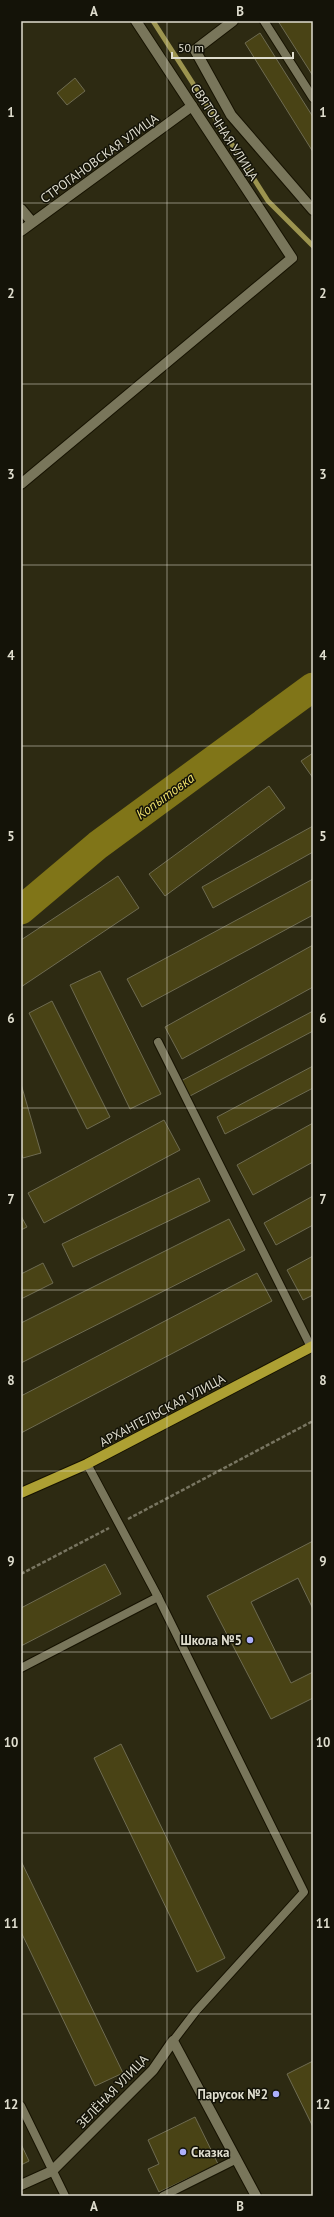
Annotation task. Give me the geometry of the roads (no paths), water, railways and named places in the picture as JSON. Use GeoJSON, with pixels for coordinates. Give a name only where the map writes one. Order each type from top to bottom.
{"type":"FeatureCollection","features":[{"type":"Feature","properties":{"kind":"main road","name":"АРХАНГЕЛЬСКАЯ УЛИЦА"},"geometry":{"type":"LineString","coordinates":[[21,1493],[87,1464],[312,1347]]}},
{"type":"Feature","properties":{"kind":"street","name":"СВЯТОЧНАЯ УЛИЦА"},"geometry":{"type":"LineString","coordinates":[[21,484],[292,258],[136,21]]}},
{"type":"Feature","properties":{"kind":"street"},"geometry":{"type":"LineString","coordinates":[[234,21],[195,50],[231,115],[313,210]]}},
{"type":"Feature","properties":{"kind":"street","name":"СТРОГАНОВСКАЯ УЛИЦА"},"geometry":{"type":"LineString","coordinates":[[21,231],[192,106]]}},
{"type":"Feature","properties":{"kind":"street"},"geometry":{"type":"LineString","coordinates":[[21,209],[32,222]]}},
{"type":"Feature","properties":{"kind":"street"},"geometry":{"type":"LineString","coordinates":[[173,2041],[256,2196]]}},
{"type":"Feature","properties":{"kind":"street","name":"ЗЕЛЁНАЯ УЛИЦА"},"geometry":{"type":"LineString","coordinates":[[21,2185],[52,2171],[153,2070],[173,2041]]}},
{"type":"Feature","properties":{"kind":"lane"},"geometry":{"type":"LineString","coordinates":[[264,21],[313,98]]}},
{"type":"Feature","properties":{"kind":"lane"},"geometry":{"type":"LineString","coordinates":[[158,1042],[312,1347]]}},
{"type":"Feature","properties":{"kind":"lane"},"geometry":{"type":"LineString","coordinates":[[87,1464],[158,1597],[304,1892],[196,2011],[173,2041]]}},
{"type":"Feature","properties":{"kind":"lane"},"geometry":{"type":"LineString","coordinates":[[21,1668],[158,1597]]}},
{"type":"Feature","properties":{"kind":"lane"},"geometry":{"type":"LineString","coordinates":[[21,2106],[65,2196]]}},
{"type":"Feature","properties":{"kind":"lane"},"geometry":{"type":"LineString","coordinates":[[163,2196],[237,2160]]}},
{"type":"Feature","properties":{"kind":"waterway"},"geometry":{"type":"LineString","coordinates":[[153,21],[268,201],[313,246]]}},
{"type":"Feature","properties":{"kind":"waterway","name":"Копытовка"},"geometry":{"type":"LineString","coordinates":[[21,910],[98,845],[313,687]]}},
{"type":"Feature","properties":{"kind":"place","name":"Школа №5"},"geometry":{"type":"Point","coordinates":[250,1640]}},
{"type":"Feature","properties":{"kind":"place","name":"Парусок №2"},"geometry":{"type":"Point","coordinates":[276,2094]}},
{"type":"Feature","properties":{"kind":"place","name":"Сказка"},"geometry":{"type":"Point","coordinates":[183,2152]}}]}
